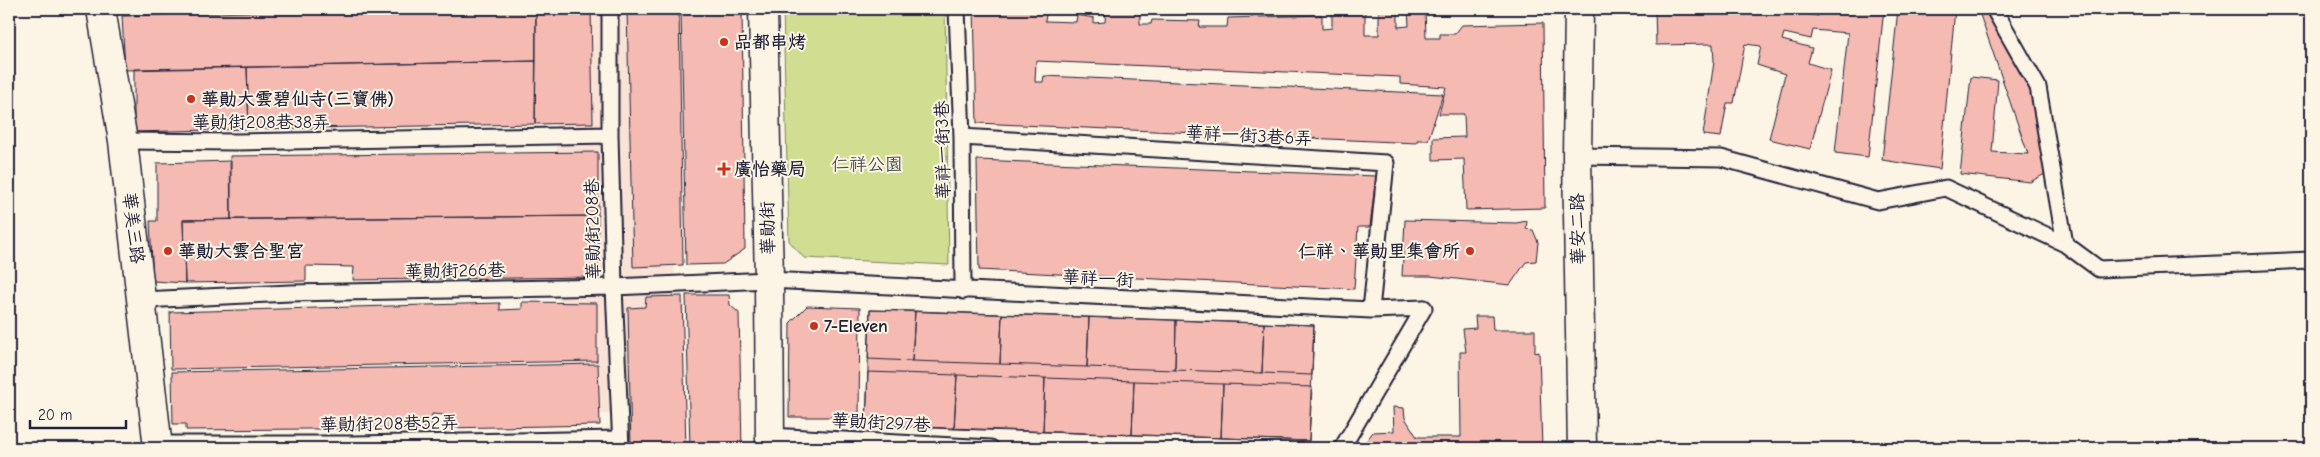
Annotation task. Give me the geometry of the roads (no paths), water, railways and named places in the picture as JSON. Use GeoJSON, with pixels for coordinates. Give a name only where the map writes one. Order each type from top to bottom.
{"type":"FeatureCollection","features":[{"type":"Feature","properties":{"kind":"street","name":"華美三路"},"geometry":{"type":"LineString","coordinates":[[101,9],[123,141],[158,446]]}},
{"type":"Feature","properties":{"kind":"street","name":"華勛街"},"geometry":{"type":"LineString","coordinates":[[763,9],[769,280],[770,442]]}},
{"type":"Feature","properties":{"kind":"street","name":"華安二路"},"geometry":{"type":"LineString","coordinates":[[1579,9],[1577,156],[1582,448]]}},
{"type":"Feature","properties":{"kind":"lane","name":"華勛街208巷"},"geometry":{"type":"LineString","coordinates":[[610,9],[610,135],[620,444]]}},
{"type":"Feature","properties":{"kind":"lane","name":"華祥一街3巷"},"geometry":{"type":"LineString","coordinates":[[957,9],[962,137],[963,291]]}},
{"type":"Feature","properties":{"kind":"lane"},"geometry":{"type":"LineString","coordinates":[[1994,9],[2038,87],[2065,244]]}},
{"type":"Feature","properties":{"kind":"lane","name":"華勛街208巷38弄"},"geometry":{"type":"LineString","coordinates":[[123,141],[238,142],[610,135]]}},
{"type":"Feature","properties":{"kind":"lane","name":"華祥一街3巷6弄"},"geometry":{"type":"LineString","coordinates":[[962,137],[1386,163],[1371,310]]}},
{"type":"Feature","properties":{"kind":"lane"},"geometry":{"type":"LineString","coordinates":[[1577,156],[1721,158],[1878,201],[1946,188],[2065,244],[2099,269],[2311,260]]}},
{"type":"Feature","properties":{"kind":"lane","name":"華勛街266巷"},"geometry":{"type":"LineString","coordinates":[[142,300],[290,293],[614,287],[769,280]]}},
{"type":"Feature","properties":{"kind":"lane","name":"華祥一街"},"geometry":{"type":"LineString","coordinates":[[769,280],[1371,310],[1424,308],[1342,448]]}},
{"type":"Feature","properties":{"kind":"lane","name":"華勛街297巷"},"geometry":{"type":"LineString","coordinates":[[770,442],[990,448]]}},
{"type":"Feature","properties":{"kind":"lane","name":"華勛街208巷52弄"},"geometry":{"type":"LineString","coordinates":[[158,446],[620,444]]}},
{"type":"Feature","properties":{"kind":"place","name":"品都串烤"},"geometry":{"type":"Point","coordinates":[724,42]}},
{"type":"Feature","properties":{"kind":"place","name":"華勛大雲碧仙寺(三寶佛)"},"geometry":{"type":"Point","coordinates":[191,99]}},
{"type":"Feature","properties":{"kind":"place","name":"廣怡藥局"},"geometry":{"type":"Point","coordinates":[724,169]}},
{"type":"Feature","properties":{"kind":"place","name":"華勛大雲合聖宮"},"geometry":{"type":"Point","coordinates":[168,251]}},
{"type":"Feature","properties":{"kind":"place","name":"仁祥、華勛里集會所"},"geometry":{"type":"Point","coordinates":[1470,251]}},
{"type":"Feature","properties":{"kind":"place","name":"7-Eleven"},"geometry":{"type":"Point","coordinates":[814,326]}},
{"type":"Feature","properties":{"kind":"park label","name":"仁祥公園"},"geometry":{"type":"Point","coordinates":[867,164]}}]}
